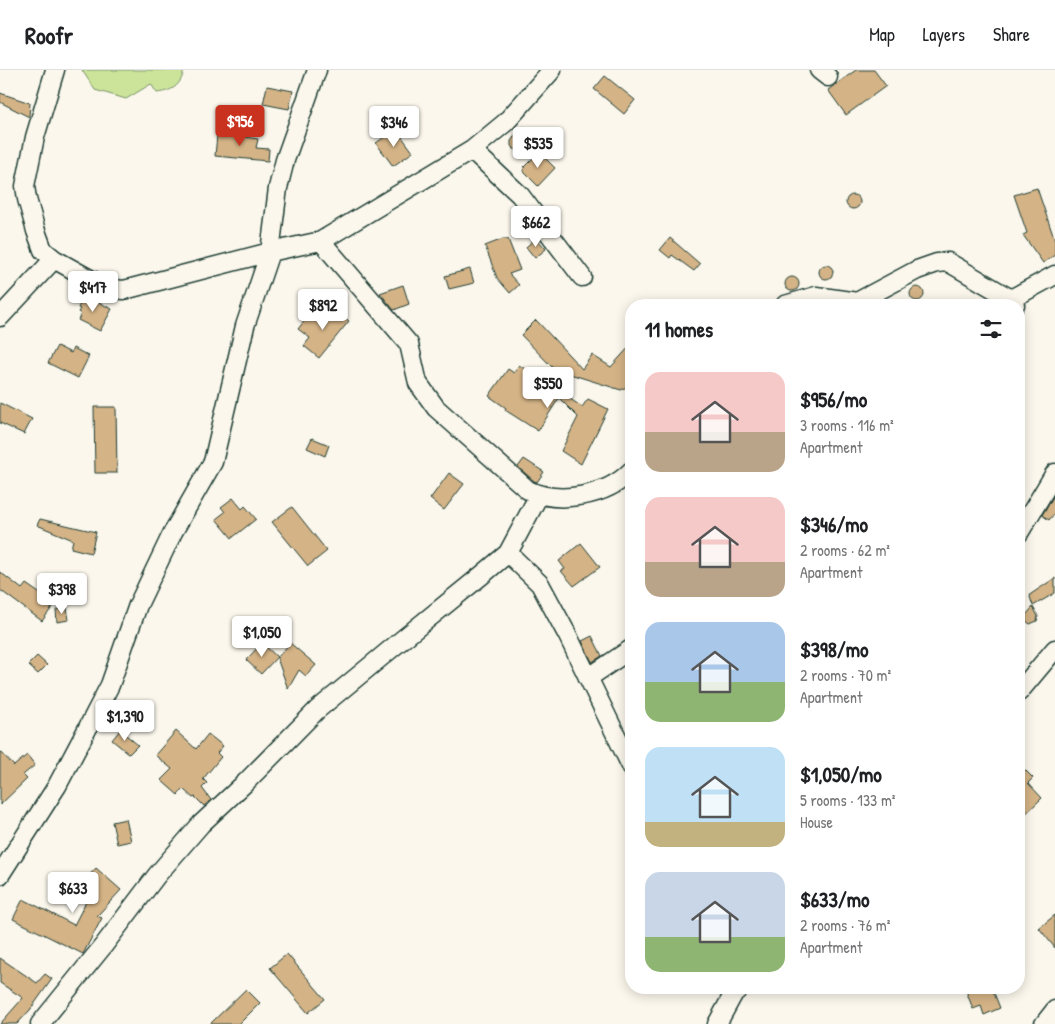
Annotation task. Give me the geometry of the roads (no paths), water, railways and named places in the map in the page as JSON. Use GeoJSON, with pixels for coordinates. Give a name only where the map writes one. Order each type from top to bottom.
{"type":"FeatureCollection","features":[{"type":"Feature","properties":{"kind":"street"},"geometry":{"type":"LineString","coordinates":[[55,70],[35,137],[25,186],[27,199],[43,250],[54,259],[113,290],[124,290],[320,241],[472,150],[506,122],[552,70]]}},
{"type":"Feature","properties":{"kind":"street"},"geometry":{"type":"LineString","coordinates":[[0,875],[57,786],[110,685],[138,605],[173,532],[213,462],[245,326],[270,252],[277,197],[285,160],[318,70]]}},
{"type":"Feature","properties":{"kind":"street"},"geometry":{"type":"LineString","coordinates":[[472,150],[520,195],[582,277]]}},
{"type":"Feature","properties":{"kind":"street"},"geometry":{"type":"LineString","coordinates":[[320,241],[408,344],[418,383],[436,408],[528,490],[539,495],[573,497],[601,491],[625,477]]}},
{"type":"Feature","properties":{"kind":"street"},"geometry":{"type":"LineString","coordinates":[[0,317],[54,259]]}},
{"type":"Feature","properties":{"kind":"street"},"geometry":{"type":"LineString","coordinates":[[863,299],[917,270],[942,262],[948,262],[1008,299]]}},
{"type":"Feature","properties":{"kind":"street"},"geometry":{"type":"LineString","coordinates":[[1018,299],[1055,275]]}},
{"type":"Feature","properties":{"kind":"street"},"geometry":{"type":"LineString","coordinates":[[806,299],[816,296],[836,299]]}},
{"type":"Feature","properties":{"kind":"street"},"geometry":{"type":"LineString","coordinates":[[1025,523],[1055,473]]}},
{"type":"Feature","properties":{"kind":"street"},"geometry":{"type":"LineString","coordinates":[[40,1024],[104,945],[157,875],[201,824],[245,783],[317,710],[508,553],[539,495]]}},
{"type":"Feature","properties":{"kind":"street"},"geometry":{"type":"LineString","coordinates":[[508,553],[540,584],[625,754]]}},
{"type":"Feature","properties":{"kind":"street"},"geometry":{"type":"LineString","coordinates":[[1025,685],[1055,649]]}},
{"type":"Feature","properties":{"kind":"street"},"geometry":{"type":"LineString","coordinates":[[588,678],[625,653]]}},
{"type":"Feature","properties":{"kind":"street"},"geometry":{"type":"LineString","coordinates":[[717,1024],[732,994]]}},
{"type":"Feature","properties":{"kind":"street"},"geometry":{"type":"LineString","coordinates":[[1044,1024],[1055,1010]]}}]}
